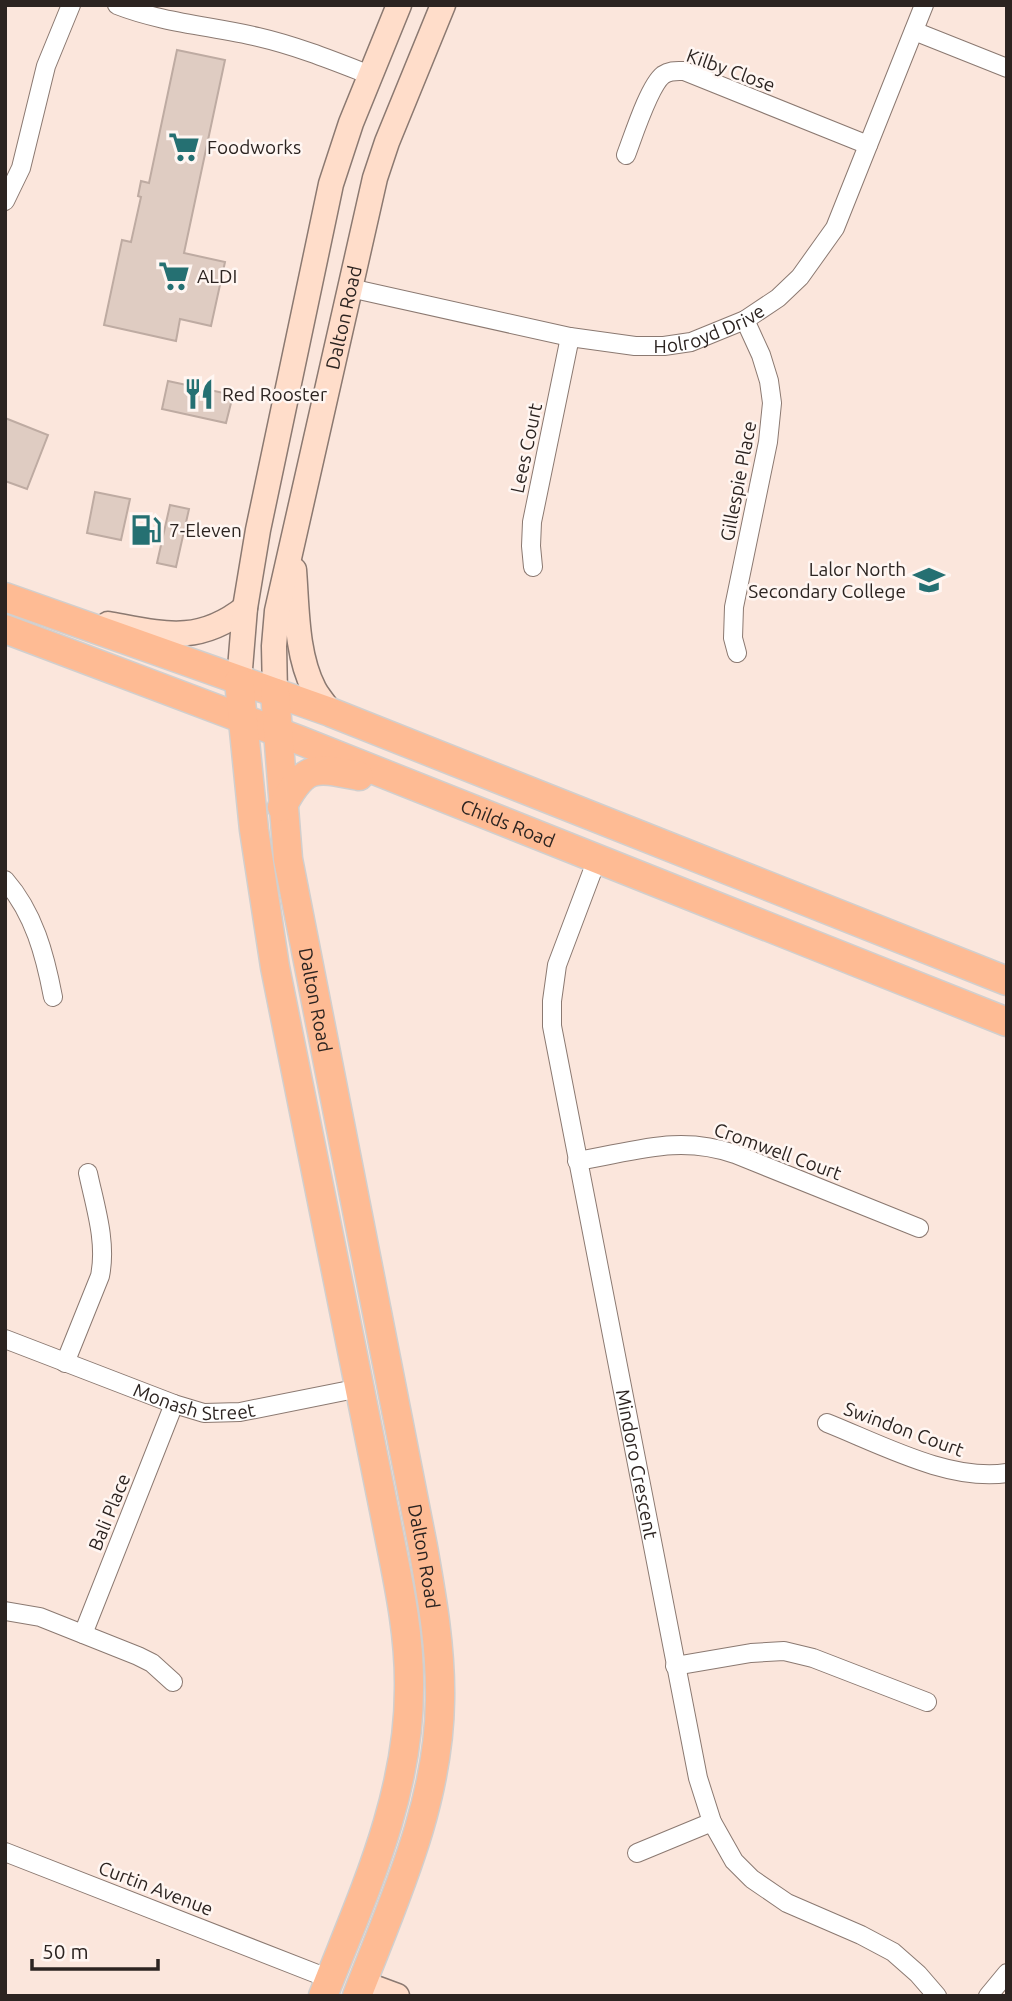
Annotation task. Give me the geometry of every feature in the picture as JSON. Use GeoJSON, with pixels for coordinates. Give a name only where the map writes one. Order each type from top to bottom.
{"type":"FeatureCollection","features":[{"type":"Feature","properties":{"kind":"main road","name":"Dalton Road"},"geometry":{"type":"LineString","coordinates":[[326,1987],[390,1822],[404,1758],[409,1709],[409,1660],[404,1620],[360,1388],[275,967],[258,866],[239,681],[245,608],[270,469],[334,173],[399,5]]}},
{"type":"Feature","properties":{"kind":"main road","name":"Dalton Road"},"geometry":{"type":"LineString","coordinates":[[359,1989],[413,1850],[425,1811],[434,1762],[440,1699],[436,1623],[288,859],[282,807],[274,646],[277,611],[292,541],[375,177],[443,5]]}},
{"type":"Feature","properties":{"kind":"main road","name":"Holroyd Drive"},"geometry":{"type":"LineString","coordinates":[[311,278],[350,288]]}},
{"type":"Feature","properties":{"kind":"main road"},"geometry":{"type":"LineString","coordinates":[[292,541],[298,624],[307,672],[314,690],[330,712]]}},
{"type":"Feature","properties":{"kind":"main road","name":"Childs Road"},"geometry":{"type":"LineString","coordinates":[[5,597],[330,712],[1007,981]]}},
{"type":"Feature","properties":{"kind":"main road"},"geometry":{"type":"LineString","coordinates":[[63,616],[176,634],[212,629],[245,608]]}},
{"type":"Feature","properties":{"kind":"main road","name":"Childs Road"},"geometry":{"type":"LineString","coordinates":[[5,629],[278,732],[1007,1022]]}},
{"type":"Feature","properties":{"kind":"main road"},"geometry":{"type":"LineString","coordinates":[[282,807],[294,785],[304,774],[314,771],[331,771],[407,785]]}},
{"type":"Feature","properties":{"kind":"main road","name":"Mindoro Crescent"},"geometry":{"type":"LineString","coordinates":[[597,859],[610,823]]}},
{"type":"Feature","properties":{"kind":"main road","name":"Monash Street"},"geometry":{"type":"LineString","coordinates":[[360,1388],[391,1382]]}},
{"type":"Feature","properties":{"kind":"main road"},"geometry":{"type":"LineString","coordinates":[[359,1989],[397,1996]]}},
{"type":"Feature","properties":{"kind":"street"},"geometry":{"type":"LineString","coordinates":[[5,201],[22,168],[46,66],[71,5]]}},
{"type":"Feature","properties":{"kind":"street"},"geometry":{"type":"LineString","coordinates":[[117,5],[152,18],[260,37],[299,48],[370,75]]}},
{"type":"Feature","properties":{"kind":"street"},"geometry":{"type":"LineString","coordinates":[[182,24],[187,5]]}},
{"type":"Feature","properties":{"kind":"street","name":"Holroyd Drive"},"geometry":{"type":"LineString","coordinates":[[350,288],[570,337],[635,346],[691,342],[745,320],[778,298],[800,277],[835,228],[924,5]]}},
{"type":"Feature","properties":{"kind":"street"},"geometry":{"type":"LineString","coordinates":[[914,31],[1007,68]]}},
{"type":"Feature","properties":{"kind":"street","name":"Kilby Close"},"geometry":{"type":"LineString","coordinates":[[626,155],[652,90],[664,74],[673,71],[684,71],[868,145]]}},
{"type":"Feature","properties":{"kind":"street","name":"Gillespie Place"},"geometry":{"type":"LineString","coordinates":[[737,653],[733,638],[734,607],[768,442],[772,403],[761,355],[745,320]]}},
{"type":"Feature","properties":{"kind":"street","name":"Lees Court"},"geometry":{"type":"LineString","coordinates":[[533,568],[532,522],[570,337]]}},
{"type":"Feature","properties":{"kind":"street","name":"Mindoro Crescent"},"geometry":{"type":"LineString","coordinates":[[597,859],[557,965],[552,1001],[555,1051],[698,1777],[712,1822],[734,1861],[752,1879],[787,1903],[893,1952],[918,1974],[937,1996]]}},
{"type":"Feature","properties":{"kind":"street"},"geometry":{"type":"LineString","coordinates":[[5,880],[22,902],[36,930],[53,997]]}},
{"type":"Feature","properties":{"kind":"street","name":"Cromwell Court"},"geometry":{"type":"LineString","coordinates":[[577,1161],[676,1144],[706,1146],[735,1154],[919,1228]]}},
{"type":"Feature","properties":{"kind":"street"},"geometry":{"type":"LineString","coordinates":[[65,1363],[100,1276],[103,1261],[88,1173]]}},
{"type":"Feature","properties":{"kind":"street","name":"Monash Street"},"geometry":{"type":"LineString","coordinates":[[5,1339],[204,1413],[240,1412],[360,1388]]}},
{"type":"Feature","properties":{"kind":"street","name":"Bali Place"},"geometry":{"type":"LineString","coordinates":[[83,1634],[174,1404]]}},
{"type":"Feature","properties":{"kind":"street","name":"Swindon Court"},"geometry":{"type":"LineString","coordinates":[[827,1423],[945,1469],[979,1476],[1007,1473]]}},
{"type":"Feature","properties":{"kind":"street"},"geometry":{"type":"LineString","coordinates":[[5,1611],[31,1615],[145,1659],[163,1671],[173,1682]]}},
{"type":"Feature","properties":{"kind":"street"},"geometry":{"type":"LineString","coordinates":[[676,1666],[751,1653],[784,1651],[813,1658],[927,1702]]}},
{"type":"Feature","properties":{"kind":"street"},"geometry":{"type":"LineString","coordinates":[[637,1853],[712,1822]]}},
{"type":"Feature","properties":{"kind":"street","name":"Curtin Avenue"},"geometry":{"type":"LineString","coordinates":[[5,1852],[326,1987]]}},
{"type":"Feature","properties":{"kind":"street"},"geometry":{"type":"LineString","coordinates":[[988,1996],[1007,1973]]}},
{"type":"Feature","properties":{"kind":"building"},"geometry":{"type":"Polygon","coordinates":[[[177,50],[225,60],[184,253],[225,262],[211,326],[180,319],[176,341],[104,325],[122,240],[131,242],[141,197],[138,196],[141,181],[149,183],[177,50]]]}},
{"type":"Feature","properties":{"kind":"building"},"geometry":{"type":"Polygon","coordinates":[[[168,381],[233,395],[226,423],[162,409],[168,381]]]}},
{"type":"Feature","properties":{"kind":"building"},"geometry":{"type":"Polygon","coordinates":[[[5,418],[48,435],[27,489],[5,481],[5,418]]]}},
{"type":"Feature","properties":{"kind":"building"},"geometry":{"type":"Polygon","coordinates":[[[95,492],[130,499],[121,540],[87,533],[95,492]]]}},
{"type":"Feature","properties":{"kind":"building"},"geometry":{"type":"Polygon","coordinates":[[[170,505],[189,509],[176,567],[157,563],[170,505]]]}},
{"type":"Feature","properties":{"kind":"place","name":"Foodworks"},"geometry":{"type":"Point","coordinates":[184,147]}},
{"type":"Feature","properties":{"kind":"place","name":"ALDI"},"geometry":{"type":"Point","coordinates":[174,276]}},
{"type":"Feature","properties":{"kind":"place","name":"Red Rooster"},"geometry":{"type":"Point","coordinates":[199,394]}},
{"type":"Feature","properties":{"kind":"place","name":"7-Eleven"},"geometry":{"type":"Point","coordinates":[146,530]}},
{"type":"Feature","properties":{"kind":"place","name":"Lalor North Secondary College"},"geometry":{"type":"Point","coordinates":[929,580]}}]}
